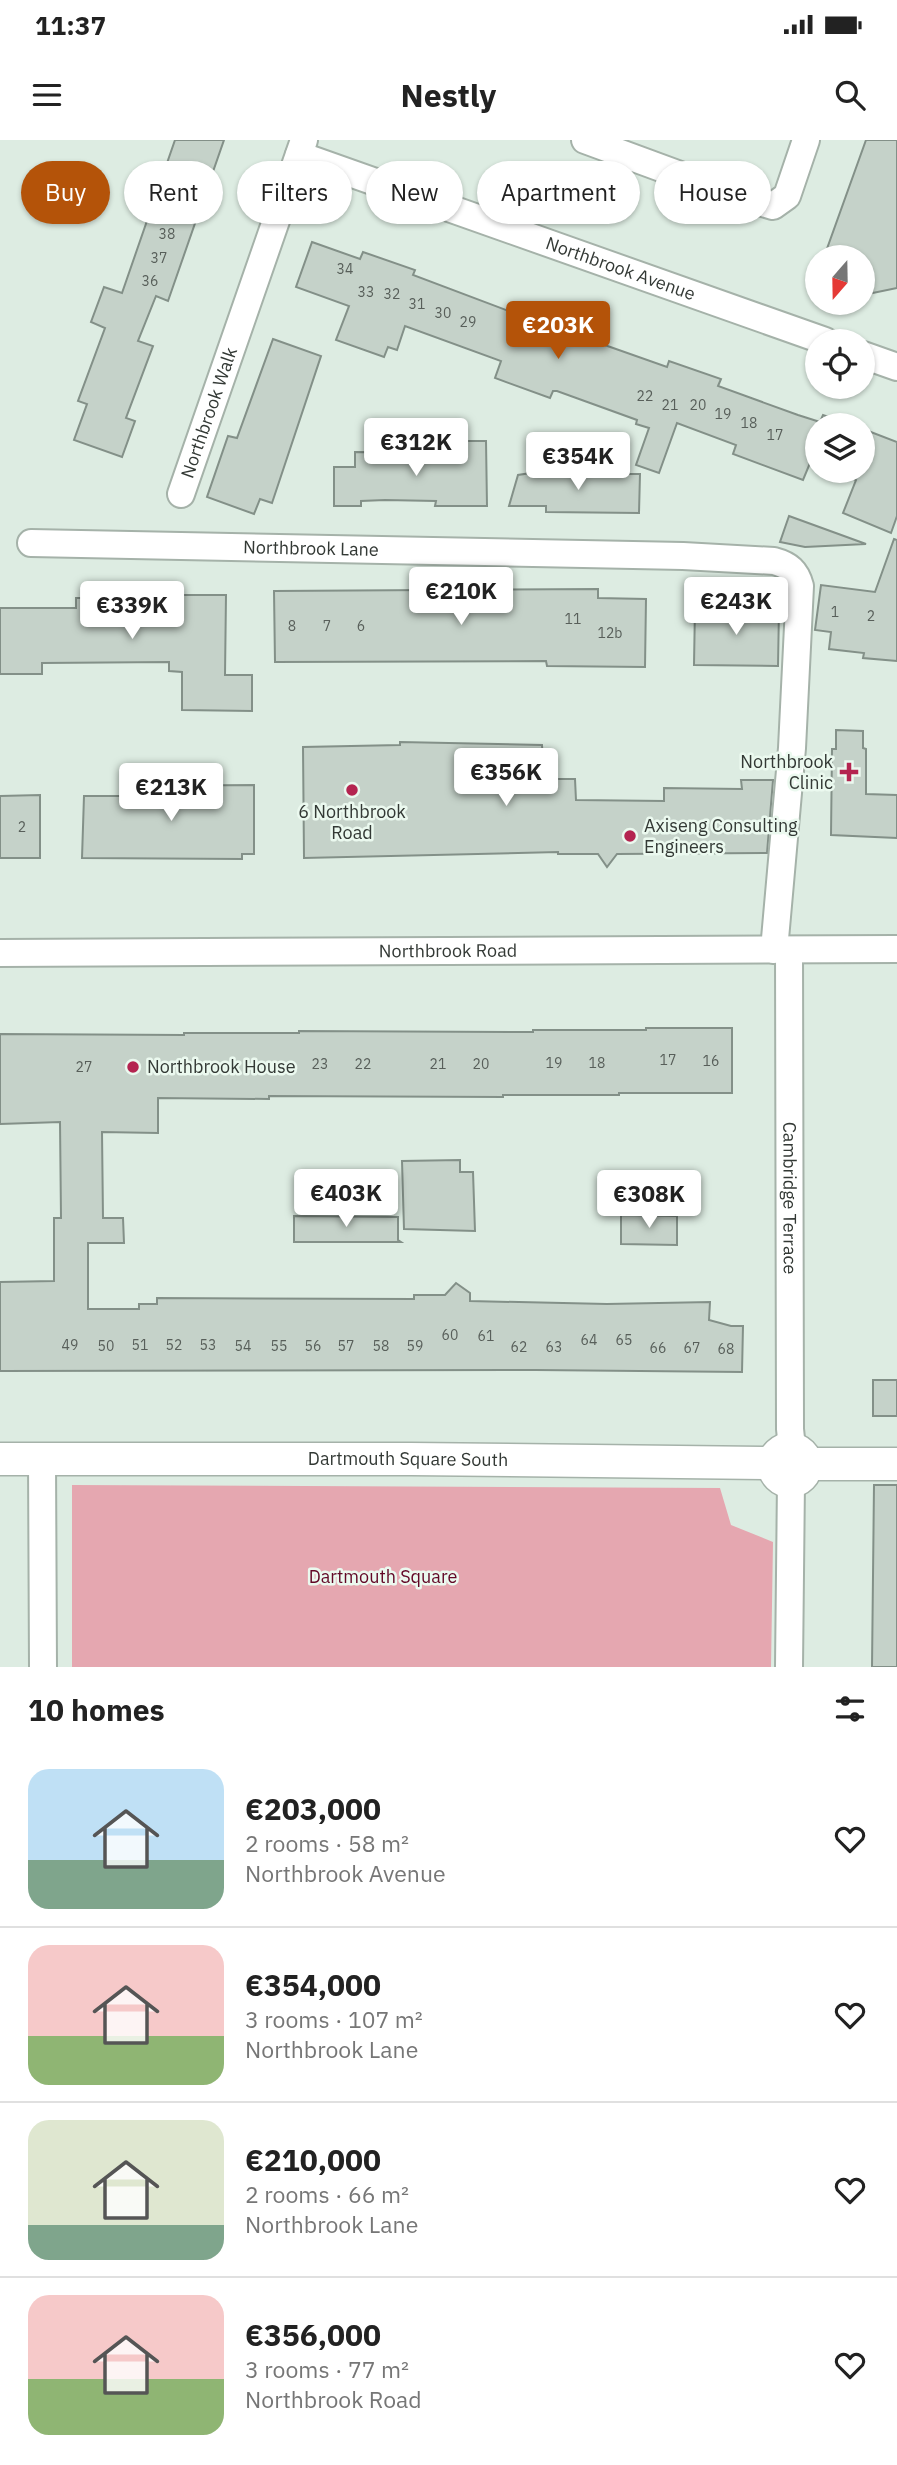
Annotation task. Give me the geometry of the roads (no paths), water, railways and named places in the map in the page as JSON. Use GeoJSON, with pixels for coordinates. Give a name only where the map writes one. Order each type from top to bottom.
{"type":"FeatureCollection","features":[{"type":"Feature","properties":{"kind":"street"},"geometry":{"type":"LineString","coordinates":[[585,140],[729,193],[773,206],[787,196],[806,140]]}},
{"type":"Feature","properties":{"kind":"street","name":"Northbrook Avenue"},"geometry":{"type":"LineString","coordinates":[[239,332],[302,148],[805,334]]}},
{"type":"Feature","properties":{"kind":"street","name":"Northbrook Walk"},"geometry":{"type":"LineString","coordinates":[[181,494],[239,332]]}},
{"type":"Feature","properties":{"kind":"street"},"geometry":{"type":"LineString","coordinates":[[875,360],[897,368]]}},
{"type":"Feature","properties":{"kind":"street","name":"Northbrook Lane"},"geometry":{"type":"LineString","coordinates":[[31,543],[683,556],[774,561],[787,566],[797,574],[800,586],[781,950]]}},
{"type":"Feature","properties":{"kind":"street","name":"Northbrook Road"},"geometry":{"type":"LineString","coordinates":[[0,953],[897,949]]}},
{"type":"Feature","properties":{"kind":"street","name":"Cambridge Terrace"},"geometry":{"type":"LineString","coordinates":[[781,950],[791,1464],[789,1667]]}},
{"type":"Feature","properties":{"kind":"street","name":"Dartmouth Square South"},"geometry":{"type":"LineString","coordinates":[[0,1459],[411,1459],[897,1464]]}},
{"type":"Feature","properties":{"kind":"street"},"geometry":{"type":"LineString","coordinates":[[42,1459],[43,1667]]}},
{"type":"Feature","properties":{"kind":"place","name":"Northbrook Clinic"},"geometry":{"type":"Point","coordinates":[849,772]}},
{"type":"Feature","properties":{"kind":"place","name":"6 Northbrook Road"},"geometry":{"type":"Point","coordinates":[352,790]}},
{"type":"Feature","properties":{"kind":"place","name":"Axiseng Consulting Engineers"},"geometry":{"type":"Point","coordinates":[630,836]}},
{"type":"Feature","properties":{"kind":"place","name":"Northbrook House"},"geometry":{"type":"Point","coordinates":[133,1067]}},
{"type":"Feature","properties":{"kind":"park label","name":"Dartmouth Square"},"geometry":{"type":"Point","coordinates":[383,1577]}}]}
